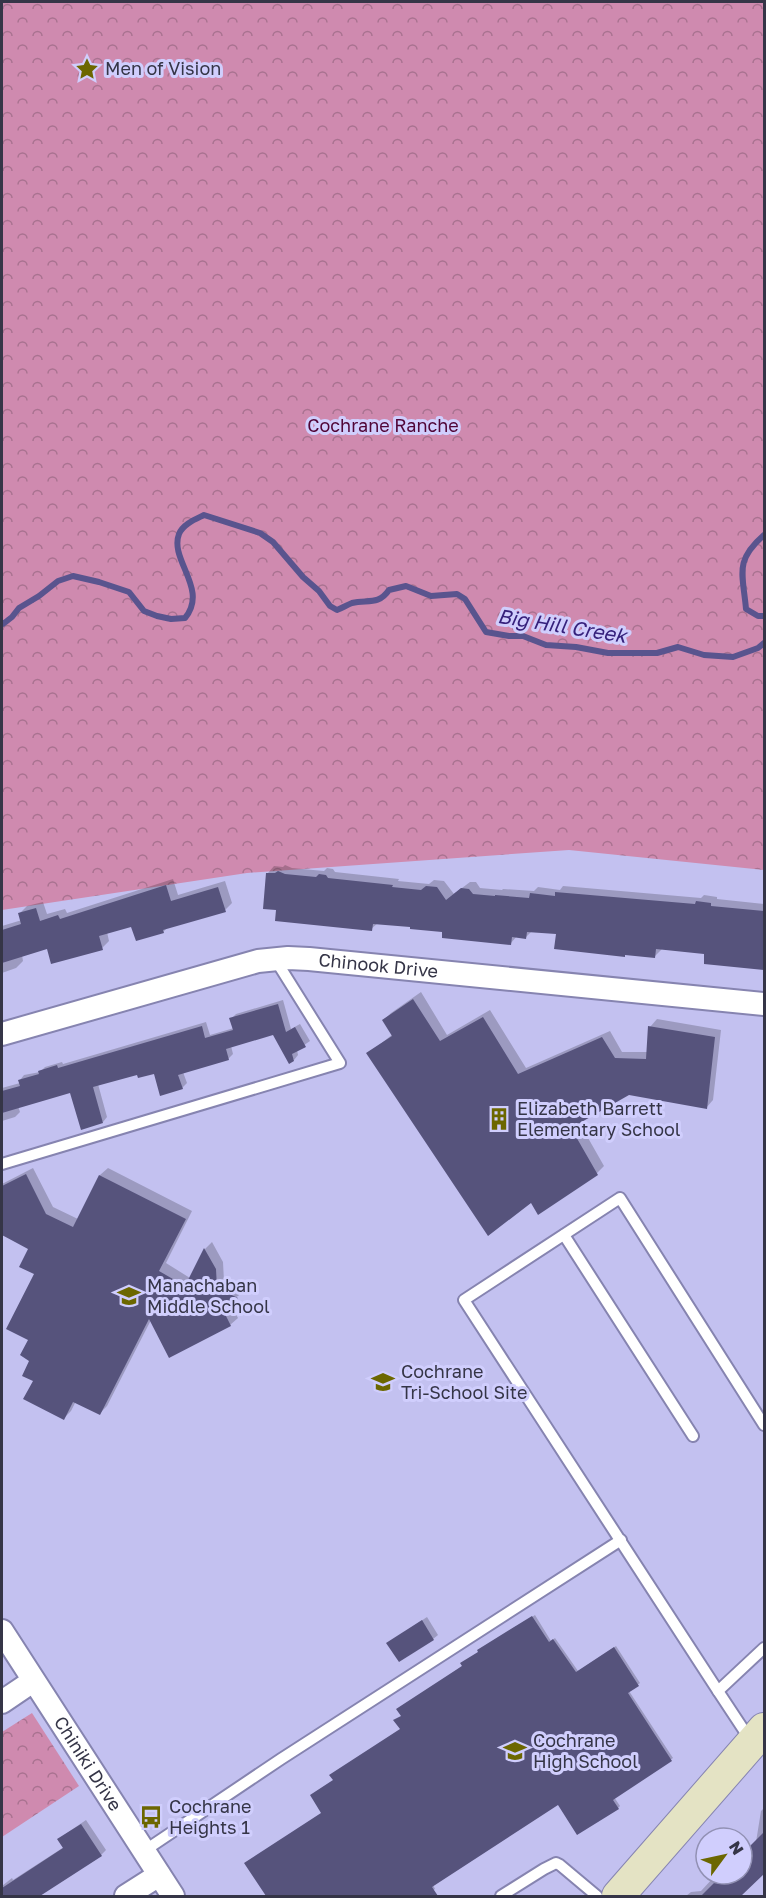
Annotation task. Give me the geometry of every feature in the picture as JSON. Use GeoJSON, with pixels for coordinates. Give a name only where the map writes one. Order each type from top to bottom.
{"type":"FeatureCollection","features":[{"type":"Feature","properties":{"kind":"street","name":"Chinook Drive"},"geometry":{"type":"LineString","coordinates":[[2,1034],[258,961],[298,958],[765,1004]]}},
{"type":"Feature","properties":{"kind":"street","name":"Chiniki Drive"},"geometry":{"type":"LineString","coordinates":[[2,1632],[173,1896]]}},
{"type":"Feature","properties":{"kind":"street"},"geometry":{"type":"LineString","coordinates":[[2,1702],[33,1681]]}},
{"type":"Feature","properties":{"kind":"street"},"geometry":{"type":"LineString","coordinates":[[618,1896],[758,1736]]}},
{"type":"Feature","properties":{"kind":"street"},"geometry":{"type":"LineString","coordinates":[[126,1896],[159,1875]]}},
{"type":"Feature","properties":{"kind":"lane"},"geometry":{"type":"LineString","coordinates":[[2,1164],[340,1063],[275,959]]}},
{"type":"Feature","properties":{"kind":"lane"},"geometry":{"type":"LineString","coordinates":[[758,1736],[718,1691],[464,1300],[620,1198],[765,1425]]}},
{"type":"Feature","properties":{"kind":"lane"},"geometry":{"type":"LineString","coordinates":[[564,1235],[693,1436]]}},
{"type":"Feature","properties":{"kind":"lane"},"geometry":{"type":"LineString","coordinates":[[144,1851],[298,1748],[621,1540]]}},
{"type":"Feature","properties":{"kind":"lane"},"geometry":{"type":"LineString","coordinates":[[718,1691],[765,1648]]}},
{"type":"Feature","properties":{"kind":"lane"},"geometry":{"type":"LineString","coordinates":[[501,1896],[556,1863],[597,1896]]}},
{"type":"Feature","properties":{"kind":"green space","name":"Cochrane Ranche"},"geometry":{"type":"Polygon","coordinates":[[[2,2],[764,2],[764,870],[569,850],[247,873],[2,910],[2,2]]]}},
{"type":"Feature","properties":{"kind":"green space"},"geometry":{"type":"Polygon","coordinates":[[[32,1713],[79,1786],[2,1837],[2,1732],[32,1713]]]}},
{"type":"Feature","properties":{"kind":"building"},"geometry":{"type":"Polygon","coordinates":[[[278,871],[285,874],[316,877],[319,874],[326,875],[328,878],[421,890],[426,886],[437,887],[446,900],[461,888],[469,889],[473,894],[495,896],[529,898],[530,893],[555,896],[555,892],[695,904],[696,901],[711,903],[711,906],[765,911],[765,970],[704,964],[704,954],[656,949],[655,958],[554,949],[556,934],[527,932],[526,939],[512,937],[511,945],[442,938],[442,932],[410,929],[410,927],[373,924],[372,931],[275,921],[276,910],[263,909],[266,873],[278,871]]]}},
{"type":"Feature","properties":{"kind":"building"},"geometry":{"type":"Polygon","coordinates":[[[166,885],[171,901],[218,887],[226,912],[163,930],[164,933],[136,941],[131,927],[99,936],[103,950],[51,964],[47,949],[2,963],[2,930],[21,924],[18,913],[36,908],[40,921],[58,915],[60,919],[166,885]]]}},
{"type":"Feature","properties":{"kind":"building","name":"Elizabeth Barrett Elementary School"},"geometry":{"type":"Polygon","coordinates":[[[413,999],[440,1041],[483,1017],[518,1074],[602,1037],[615,1058],[646,1059],[648,1026],[715,1037],[707,1109],[629,1095],[571,1128],[598,1175],[538,1215],[531,1203],[488,1236],[366,1053],[392,1036],[382,1020],[413,999]]]}},
{"type":"Feature","properties":{"kind":"building"},"geometry":{"type":"Polygon","coordinates":[[[278,1004],[286,1032],[295,1027],[306,1047],[292,1054],[294,1061],[289,1064],[273,1035],[226,1049],[229,1060],[178,1075],[183,1089],[160,1096],[154,1074],[138,1078],[137,1075],[93,1087],[103,1123],[81,1130],[70,1093],[2,1113],[2,1091],[20,1086],[18,1080],[39,1074],[38,1071],[57,1065],[58,1068],[202,1026],[205,1038],[233,1030],[229,1018],[278,1004]]]}},
{"type":"Feature","properties":{"kind":"building","name":"Manachaban Middle School"},"geometry":{"type":"Polygon","coordinates":[[[26,1174],[46,1214],[73,1227],[99,1175],[186,1219],[159,1271],[185,1286],[204,1248],[216,1269],[217,1288],[238,1298],[221,1306],[231,1326],[169,1358],[149,1319],[100,1415],[73,1402],[64,1420],[23,1399],[33,1381],[22,1376],[29,1361],[20,1355],[28,1340],[6,1329],[34,1274],[19,1267],[28,1249],[2,1235],[2,1186],[26,1174]]]}},
{"type":"Feature","properties":{"kind":"building","name":"Cochrane High School"},"geometry":{"type":"Polygon","coordinates":[[[532,1616],[549,1642],[553,1639],[576,1672],[614,1647],[639,1686],[628,1693],[672,1761],[613,1800],[619,1809],[577,1835],[558,1805],[432,1887],[438,1896],[266,1896],[244,1863],[321,1813],[310,1795],[333,1780],[329,1775],[400,1729],[393,1720],[401,1716],[396,1709],[462,1666],[460,1663],[478,1652],[477,1650],[532,1616]]]}},
{"type":"Feature","properties":{"kind":"building"},"geometry":{"type":"Polygon","coordinates":[[[422,1620],[434,1640],[399,1662],[386,1643],[422,1620]]]}},
{"type":"Feature","properties":{"kind":"building"},"geometry":{"type":"Polygon","coordinates":[[[81,1824],[102,1856],[40,1896],[2,1896],[2,1888],[63,1848],[57,1839],[81,1824]]]}},
{"type":"Feature","properties":{"kind":"building"},"geometry":{"type":"Polygon","coordinates":[[[765,1831],[765,1873],[754,1884],[754,1842],[765,1831]]]}},
{"type":"Feature","properties":{"kind":"building"},"geometry":{"type":"Polygon","coordinates":[[[711,1886],[751,1886],[741,1896],[701,1896],[711,1886]]]}},
{"type":"Feature","properties":{"kind":"waterway","name":"Big Hill Creek"},"geometry":{"type":"LineString","coordinates":[[2,623],[12,617],[19,608],[58,581],[73,576],[129,592],[144,611],[157,616],[171,619],[185,618],[191,607],[193,596],[177,544],[181,530],[204,515],[260,533],[273,542],[330,606],[337,610],[352,603],[376,600],[389,590],[406,586],[431,596],[457,594],[465,599],[486,632],[523,636],[546,645],[576,647],[608,653],[657,653],[678,647],[704,655],[733,657],[758,648],[764,643]]}},
{"type":"Feature","properties":{"kind":"waterway","name":"Big Hill Creek"},"geometry":{"type":"LineString","coordinates":[[764,535],[748,553],[744,561],[742,577],[746,609],[758,616],[764,616]]}},
{"type":"Feature","properties":{"kind":"place","name":"Men of Vision"},"geometry":{"type":"Point","coordinates":[87,69]}},
{"type":"Feature","properties":{"kind":"place","name":"Elizabeth Barrett Elementary School"},"geometry":{"type":"Point","coordinates":[499,1119]}},
{"type":"Feature","properties":{"kind":"place","name":"Manachaban Middle School"},"geometry":{"type":"Point","coordinates":[129,1296]}},
{"type":"Feature","properties":{"kind":"place","name":"Cochrane Tri-School Site"},"geometry":{"type":"Point","coordinates":[383,1382]}},
{"type":"Feature","properties":{"kind":"place","name":"Cochrane High School"},"geometry":{"type":"Point","coordinates":[515,1751]}},
{"type":"Feature","properties":{"kind":"place","name":"Cochrane Heights 1"},"geometry":{"type":"Point","coordinates":[151,1817]}}]}
